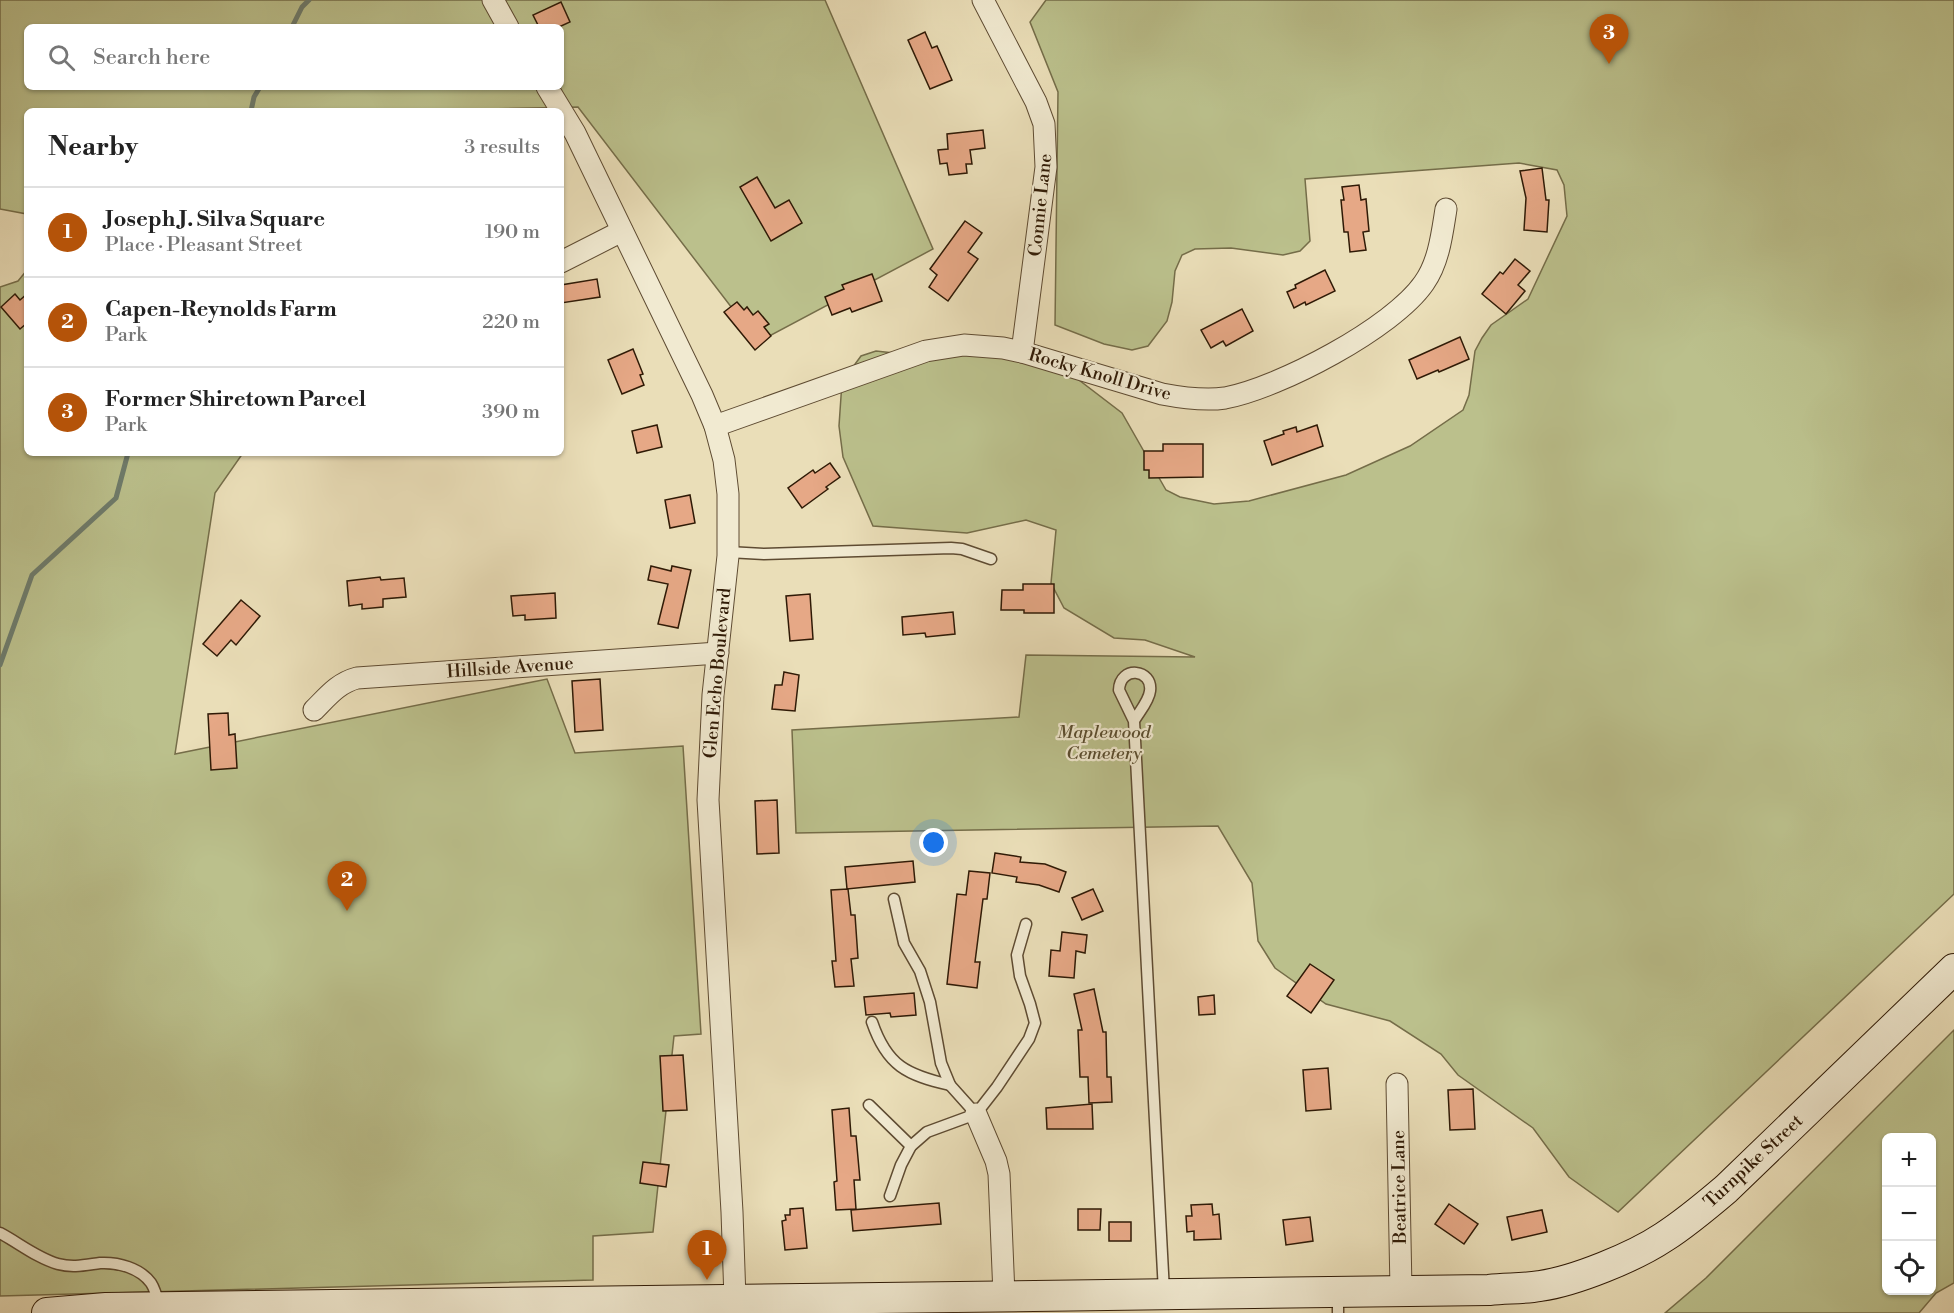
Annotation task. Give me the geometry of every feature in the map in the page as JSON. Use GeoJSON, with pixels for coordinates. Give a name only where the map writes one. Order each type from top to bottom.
{"type":"FeatureCollection","features":[{"type":"Feature","properties":{"kind":"main road","name":"Turnpike Street"},"geometry":{"type":"LineString","coordinates":[[46,1313],[106,1308],[160,1307],[331,1309],[735,1299],[1023,1300],[1164,1295],[1338,1302],[1401,1290],[1489,1290],[1540,1300],[1565,1281],[1662,1238],[1691,1217],[1726,1189],[1954,969]]}},
{"type":"Feature","properties":{"kind":"street"},"geometry":{"type":"LineString","coordinates":[[493,0],[506,24]]}},
{"type":"Feature","properties":{"kind":"street","name":"Connie Lane"},"geometry":{"type":"LineString","coordinates":[[983,0],[1036,102],[1044,124],[1046,146],[1044,190],[1022,352]]}},
{"type":"Feature","properties":{"kind":"street","name":"Glen Echo Boulevard"},"geometry":{"type":"LineString","coordinates":[[549,90],[560,108]]}},
{"type":"Feature","properties":{"kind":"street","name":"Glen Echo Boulevard"},"geometry":{"type":"LineString","coordinates":[[564,115],[575,133],[702,394],[715,426],[724,460],[728,494],[729,552],[710,738],[708,826],[732,1212],[735,1299]]}},
{"type":"Feature","properties":{"kind":"street","name":"Rocky Knoll Drive"},"geometry":{"type":"LineString","coordinates":[[715,426],[926,351],[964,345],[1022,352],[1162,394],[1203,400],[1226,398],[1249,392],[1318,362],[1350,345],[1405,305],[1426,281],[1435,261],[1446,209]]}},
{"type":"Feature","properties":{"kind":"street"},"geometry":{"type":"LineString","coordinates":[[564,260],[622,231]]}},
{"type":"Feature","properties":{"kind":"street","name":"Hillside Avenue"},"geometry":{"type":"LineString","coordinates":[[314,710],[336,687],[346,680],[357,678],[718,653]]}},
{"type":"Feature","properties":{"kind":"street","name":"Beatrice Lane"},"geometry":{"type":"LineString","coordinates":[[1397,1084],[1401,1290]]}},
{"type":"Feature","properties":{"kind":"street"},"geometry":{"type":"LineString","coordinates":[[976,1114],[996,1161],[1023,1300]]}},
{"type":"Feature","properties":{"kind":"lane"},"geometry":{"type":"LineString","coordinates":[[729,552],[764,554],[951,548],[962,549],[991,559]]}},
{"type":"Feature","properties":{"kind":"lane"},"geometry":{"type":"LineString","coordinates":[[1134,721],[1164,1295]]}},
{"type":"Feature","properties":{"kind":"lane"},"geometry":{"type":"LineString","coordinates":[[894,899],[904,943],[920,971],[930,1002],[941,1063],[950,1085],[976,1114]]}},
{"type":"Feature","properties":{"kind":"lane"},"geometry":{"type":"LineString","coordinates":[[890,1196],[901,1165],[911,1146],[927,1132],[976,1114],[1029,1039],[1035,1023],[1020,976],[1017,955],[1026,924]]}},
{"type":"Feature","properties":{"kind":"lane"},"geometry":{"type":"LineString","coordinates":[[872,1022],[878,1040],[898,1065],[909,1073],[950,1085]]}},
{"type":"Feature","properties":{"kind":"lane"},"geometry":{"type":"LineString","coordinates":[[869,1104],[911,1146]]}},
{"type":"Feature","properties":{"kind":"lane"},"geometry":{"type":"LineString","coordinates":[[0,1233],[39,1256],[58,1264],[80,1267],[111,1263],[129,1267],[150,1281],[160,1307]]}},
{"type":"Feature","properties":{"kind":"green space"},"geometry":{"type":"Polygon","coordinates":[[[0,0],[825,0],[933,249],[758,342],[578,107],[24,108],[24,213],[0,209],[0,0]]]}},
{"type":"Feature","properties":{"kind":"green space","name":"Maplewood Cemetery"},"geometry":{"type":"Polygon","coordinates":[[[1046,0],[1954,0],[1954,894],[1618,1212],[1569,1177],[1533,1128],[1458,1075],[1441,1054],[1390,1021],[1326,1004],[1275,968],[1258,941],[1252,883],[1218,826],[796,833],[792,730],[1019,717],[1026,655],[1195,657],[1145,640],[1114,638],[1064,608],[1051,583],[1056,530],[1026,520],[967,533],[873,526],[843,457],[839,426],[842,382],[861,356],[876,351],[1002,353],[1054,361],[1122,413],[1166,490],[1180,497],[1214,504],[1249,501],[1346,475],[1410,446],[1463,410],[1469,395],[1475,351],[1491,325],[1528,299],[1567,216],[1564,185],[1557,170],[1519,163],[1305,179],[1310,241],[1300,251],[1283,255],[1231,248],[1195,249],[1182,255],[1175,271],[1172,302],[1167,321],[1148,346],[1132,350],[1104,344],[1055,325],[1058,92],[1030,22],[1046,0]]]}},
{"type":"Feature","properties":{"kind":"green space"},"geometry":{"type":"Polygon","coordinates":[[[24,274],[24,456],[241,456],[215,493],[175,754],[547,679],[575,753],[683,746],[701,1034],[674,1036],[653,1232],[593,1236],[593,1280],[0,1296],[0,287],[18,281],[24,274]]]}},
{"type":"Feature","properties":{"kind":"green space"},"geometry":{"type":"Polygon","coordinates":[[[1954,1030],[1954,1283],[1936,1293],[1936,1133],[1882,1133],[1882,1295],[1934,1295],[1919,1313],[1665,1313],[1706,1278],[1954,1030]]]}},
{"type":"Feature","properties":{"kind":"building"},"geometry":{"type":"Polygon","coordinates":[[[561,2],[570,22],[564,25],[538,24],[533,15],[561,2]]]}},
{"type":"Feature","properties":{"kind":"building"},"geometry":{"type":"Polygon","coordinates":[[[925,32],[932,48],[937,46],[952,80],[930,89],[908,40],[925,32]]]}},
{"type":"Feature","properties":{"kind":"building"},"geometry":{"type":"Polygon","coordinates":[[[983,130],[985,148],[970,150],[972,164],[966,164],[967,173],[949,175],[947,163],[940,164],[938,150],[948,149],[947,134],[983,130]]]}},
{"type":"Feature","properties":{"kind":"building"},"geometry":{"type":"Polygon","coordinates":[[[1542,168],[1546,200],[1549,200],[1547,232],[1524,230],[1526,198],[1520,171],[1542,168]]]}},
{"type":"Feature","properties":{"kind":"building"},"geometry":{"type":"Polygon","coordinates":[[[757,177],[775,208],[789,200],[802,223],[771,241],[740,187],[757,177]]]}},
{"type":"Feature","properties":{"kind":"building"},"geometry":{"type":"Polygon","coordinates":[[[1359,185],[1361,200],[1366,199],[1369,231],[1363,232],[1366,250],[1350,252],[1348,232],[1344,232],[1342,187],[1359,185]]]}},
{"type":"Feature","properties":{"kind":"building"},"geometry":{"type":"Polygon","coordinates":[[[965,221],[982,233],[968,252],[978,259],[948,301],[929,287],[937,275],[930,269],[965,221]]]}},
{"type":"Feature","properties":{"kind":"building"},"geometry":{"type":"Polygon","coordinates":[[[1515,259],[1530,271],[1518,285],[1525,291],[1506,314],[1482,294],[1500,272],[1503,274],[1515,259]]]}},
{"type":"Feature","properties":{"kind":"building"},"geometry":{"type":"Polygon","coordinates":[[[1325,270],[1335,291],[1306,305],[1305,302],[1294,308],[1287,292],[1296,288],[1295,285],[1325,270]]]}},
{"type":"Feature","properties":{"kind":"building"},"geometry":{"type":"Polygon","coordinates":[[[872,274],[882,301],[852,312],[850,308],[832,315],[825,297],[844,289],[842,285],[872,274]]]}},
{"type":"Feature","properties":{"kind":"building"},"geometry":{"type":"Polygon","coordinates":[[[597,279],[600,297],[564,303],[564,284],[597,279]]]}},
{"type":"Feature","properties":{"kind":"building"},"geometry":{"type":"Polygon","coordinates":[[[15,294],[20,300],[24,297],[24,326],[20,329],[1,307],[15,294]]]}},
{"type":"Feature","properties":{"kind":"building"},"geometry":{"type":"Polygon","coordinates":[[[737,302],[744,310],[747,307],[753,315],[758,311],[769,324],[764,327],[771,336],[755,350],[724,312],[737,302]]]}},
{"type":"Feature","properties":{"kind":"building"},"geometry":{"type":"Polygon","coordinates":[[[1242,309],[1253,331],[1226,346],[1223,341],[1211,348],[1201,330],[1242,309]]]}},
{"type":"Feature","properties":{"kind":"building"},"geometry":{"type":"Polygon","coordinates":[[[1460,337],[1469,359],[1417,379],[1409,360],[1460,337]]]}},
{"type":"Feature","properties":{"kind":"building"},"geometry":{"type":"Polygon","coordinates":[[[633,349],[643,374],[640,375],[644,385],[622,394],[608,360],[633,349]]]}},
{"type":"Feature","properties":{"kind":"building"},"geometry":{"type":"Polygon","coordinates":[[[657,425],[662,447],[637,453],[632,431],[657,425]]]}},
{"type":"Feature","properties":{"kind":"building"},"geometry":{"type":"Polygon","coordinates":[[[1317,425],[1323,446],[1272,465],[1264,441],[1296,427],[1297,432],[1317,425]]]}},
{"type":"Feature","properties":{"kind":"building"},"geometry":{"type":"Polygon","coordinates":[[[1163,444],[1203,444],[1203,477],[1149,478],[1149,470],[1144,470],[1144,451],[1163,451],[1163,444]]]}},
{"type":"Feature","properties":{"kind":"building"},"geometry":{"type":"Polygon","coordinates":[[[830,463],[840,477],[802,508],[788,488],[813,470],[815,473],[830,463]]]}},
{"type":"Feature","properties":{"kind":"building"},"geometry":{"type":"Polygon","coordinates":[[[690,495],[695,523],[670,528],[665,500],[690,495]]]}},
{"type":"Feature","properties":{"kind":"building"},"geometry":{"type":"Polygon","coordinates":[[[651,566],[671,571],[672,566],[691,570],[678,628],[658,624],[668,584],[648,580],[651,566]]]}},
{"type":"Feature","properties":{"kind":"building"},"geometry":{"type":"Polygon","coordinates":[[[380,577],[381,580],[404,578],[406,597],[383,599],[383,607],[362,609],[362,604],[349,606],[347,581],[380,577]]]}},
{"type":"Feature","properties":{"kind":"building"},"geometry":{"type":"Polygon","coordinates":[[[1023,584],[1054,584],[1054,613],[1001,610],[1002,590],[1023,590],[1023,584]]]}},
{"type":"Feature","properties":{"kind":"building"},"geometry":{"type":"Polygon","coordinates":[[[555,593],[556,618],[525,620],[525,615],[513,616],[511,596],[555,593]]]}},
{"type":"Feature","properties":{"kind":"building"},"geometry":{"type":"Polygon","coordinates":[[[810,594],[813,639],[790,641],[786,596],[810,594]]]}},
{"type":"Feature","properties":{"kind":"building"},"geometry":{"type":"Polygon","coordinates":[[[241,600],[260,616],[236,645],[231,640],[217,656],[203,644],[241,600]]]}},
{"type":"Feature","properties":{"kind":"building"},"geometry":{"type":"Polygon","coordinates":[[[953,612],[955,634],[926,637],[925,633],[903,635],[902,617],[953,612]]]}},
{"type":"Feature","properties":{"kind":"building"},"geometry":{"type":"Polygon","coordinates":[[[784,672],[799,675],[795,711],[772,709],[775,685],[782,685],[784,672]]]}},
{"type":"Feature","properties":{"kind":"building"},"geometry":{"type":"Polygon","coordinates":[[[600,679],[603,730],[575,732],[572,681],[600,679]]]}},
{"type":"Feature","properties":{"kind":"building"},"geometry":{"type":"Polygon","coordinates":[[[228,713],[229,735],[235,734],[237,768],[211,770],[208,714],[228,713]]]}},
{"type":"Feature","properties":{"kind":"building"},"geometry":{"type":"Polygon","coordinates":[[[777,800],[779,853],[757,854],[755,801],[777,800]]]}},
{"type":"Feature","properties":{"kind":"building"},"geometry":{"type":"Polygon","coordinates":[[[995,853],[1021,857],[1020,862],[1045,864],[1066,872],[1059,892],[1039,885],[1016,882],[1017,877],[992,873],[995,853]]]}},
{"type":"Feature","properties":{"kind":"building"},"geometry":{"type":"Polygon","coordinates":[[[913,861],[915,882],[847,889],[845,867],[913,861]]]}},
{"type":"Feature","properties":{"kind":"building"},"geometry":{"type":"Polygon","coordinates":[[[969,871],[990,873],[987,899],[983,899],[975,962],[980,962],[977,988],[947,984],[957,894],[966,895],[969,871]]]}},
{"type":"Feature","properties":{"kind":"building"},"geometry":{"type":"Polygon","coordinates":[[[848,889],[851,915],[855,915],[858,958],[851,959],[854,986],[835,987],[832,961],[836,961],[831,890],[848,889]]]}},
{"type":"Feature","properties":{"kind":"building"},"geometry":{"type":"Polygon","coordinates":[[[1093,889],[1103,911],[1082,920],[1072,898],[1093,889]]]}},
{"type":"Feature","properties":{"kind":"building"},"geometry":{"type":"Polygon","coordinates":[[[1062,932],[1087,935],[1085,953],[1076,951],[1074,978],[1049,976],[1051,950],[1060,951],[1062,932]]]}},
{"type":"Feature","properties":{"kind":"building"},"geometry":{"type":"Polygon","coordinates":[[[1310,964],[1334,980],[1311,1013],[1287,996],[1310,964]]]}},
{"type":"Feature","properties":{"kind":"building"},"geometry":{"type":"Polygon","coordinates":[[[1094,989],[1103,1032],[1106,1032],[1107,1077],[1111,1077],[1112,1102],[1089,1103],[1088,1077],[1080,1077],[1078,1030],[1082,1030],[1074,994],[1094,989]]]}},
{"type":"Feature","properties":{"kind":"building"},"geometry":{"type":"Polygon","coordinates":[[[914,993],[916,1015],[891,1017],[890,1013],[866,1015],[864,997],[914,993]]]}},
{"type":"Feature","properties":{"kind":"building"},"geometry":{"type":"Polygon","coordinates":[[[1214,995],[1215,1014],[1199,1015],[1198,997],[1214,995]]]}},
{"type":"Feature","properties":{"kind":"building"},"geometry":{"type":"Polygon","coordinates":[[[683,1055],[687,1110],[663,1111],[660,1056],[683,1055]]]}},
{"type":"Feature","properties":{"kind":"building"},"geometry":{"type":"Polygon","coordinates":[[[1328,1068],[1331,1109],[1306,1111],[1303,1070],[1328,1068]]]}},
{"type":"Feature","properties":{"kind":"building"},"geometry":{"type":"Polygon","coordinates":[[[1473,1089],[1475,1129],[1450,1130],[1448,1090],[1473,1089]]]}},
{"type":"Feature","properties":{"kind":"building"},"geometry":{"type":"Polygon","coordinates":[[[1092,1104],[1093,1129],[1047,1129],[1046,1108],[1092,1104]]]}},
{"type":"Feature","properties":{"kind":"building"},"geometry":{"type":"Polygon","coordinates":[[[849,1108],[851,1136],[856,1136],[860,1180],[854,1180],[856,1209],[836,1210],[834,1182],[837,1181],[832,1110],[849,1108]]]}},
{"type":"Feature","properties":{"kind":"building"},"geometry":{"type":"Polygon","coordinates":[[[643,1162],[669,1165],[666,1187],[640,1183],[643,1162]]]}},
{"type":"Feature","properties":{"kind":"building"},"geometry":{"type":"Polygon","coordinates":[[[939,1203],[941,1224],[853,1231],[851,1210],[939,1203]]]}},
{"type":"Feature","properties":{"kind":"building"},"geometry":{"type":"Polygon","coordinates":[[[1212,1204],[1213,1215],[1219,1214],[1221,1239],[1194,1240],[1194,1231],[1187,1232],[1186,1216],[1192,1216],[1191,1205],[1212,1204]]]}},
{"type":"Feature","properties":{"kind":"building"},"geometry":{"type":"Polygon","coordinates":[[[1449,1204],[1478,1224],[1464,1244],[1435,1224],[1449,1204]]]}},
{"type":"Feature","properties":{"kind":"building"},"geometry":{"type":"Polygon","coordinates":[[[803,1208],[807,1248],[785,1250],[782,1221],[786,1220],[785,1215],[790,1215],[790,1209],[803,1208]]]}},
{"type":"Feature","properties":{"kind":"building"},"geometry":{"type":"Polygon","coordinates":[[[1078,1209],[1101,1209],[1100,1230],[1078,1230],[1078,1209]]]}},
{"type":"Feature","properties":{"kind":"building"},"geometry":{"type":"Polygon","coordinates":[[[1542,1210],[1547,1232],[1512,1240],[1507,1217],[1542,1210]]]}},
{"type":"Feature","properties":{"kind":"building"},"geometry":{"type":"Polygon","coordinates":[[[1310,1217],[1313,1241],[1286,1245],[1283,1220],[1310,1217]]]}},
{"type":"Feature","properties":{"kind":"building"},"geometry":{"type":"Polygon","coordinates":[[[1109,1222],[1131,1222],[1131,1241],[1109,1241],[1109,1222]]]}},
{"type":"Feature","properties":{"kind":"waterway"},"geometry":{"type":"LineString","coordinates":[[294,24],[302,7],[309,0]]}},
{"type":"Feature","properties":{"kind":"waterway"},"geometry":{"type":"LineString","coordinates":[[252,108],[258,90]]}},
{"type":"Feature","properties":{"kind":"waterway"},"geometry":{"type":"LineString","coordinates":[[0,665],[32,575],[116,498],[127,456]]}},
{"type":"Feature","properties":{"kind":"place","name":"Former Shiretown Parcel"},"geometry":{"type":"Point","coordinates":[1609,64]}},
{"type":"Feature","properties":{"kind":"place","name":"Capen-Reynolds Farm"},"geometry":{"type":"Point","coordinates":[347,911]}},
{"type":"Feature","properties":{"kind":"place","name":"Joseph J. Silva Square"},"geometry":{"type":"Point","coordinates":[707,1280]}}]}
